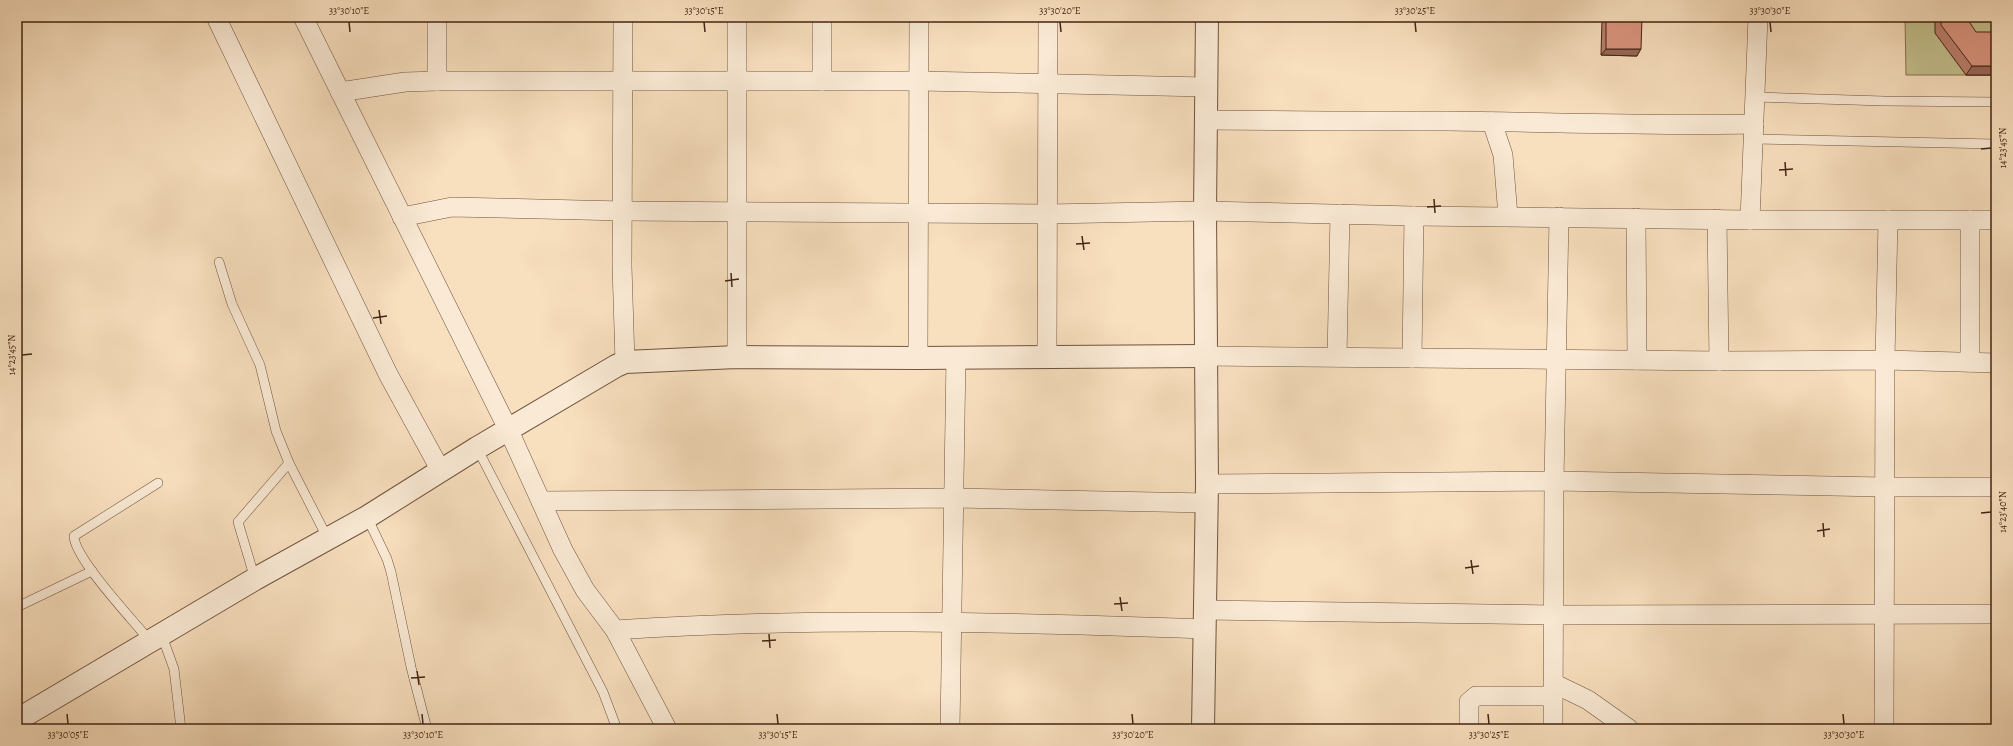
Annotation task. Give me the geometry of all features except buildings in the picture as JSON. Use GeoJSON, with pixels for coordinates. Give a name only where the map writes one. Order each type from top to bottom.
{"type":"FeatureCollection","features":[{"type":"Feature","properties":{"kind":"street"},"geometry":{"type":"LineString","coordinates":[[216,17],[388,374],[441,471]]}},
{"type":"Feature","properties":{"kind":"street"},"geometry":{"type":"LineString","coordinates":[[303,17],[509,431],[563,550],[585,590],[616,630],[667,729]]}},
{"type":"Feature","properties":{"kind":"street"},"geometry":{"type":"LineString","coordinates":[[436,81],[437,17]]}},
{"type":"Feature","properties":{"kind":"street"},"geometry":{"type":"LineString","coordinates":[[623,17],[622,266],[625,362]]}},
{"type":"Feature","properties":{"kind":"street"},"geometry":{"type":"LineString","coordinates":[[737,17],[737,357]]}},
{"type":"Feature","properties":{"kind":"street"},"geometry":{"type":"LineString","coordinates":[[822,17],[822,81]]}},
{"type":"Feature","properties":{"kind":"street"},"geometry":{"type":"LineString","coordinates":[[918,358],[917,212],[919,17]]}},
{"type":"Feature","properties":{"kind":"street"},"geometry":{"type":"LineString","coordinates":[[1047,356],[1048,17]]}},
{"type":"Feature","properties":{"kind":"street"},"geometry":{"type":"LineString","coordinates":[[1203,729],[1207,493],[1205,356],[1205,120],[1207,17]]}},
{"type":"Feature","properties":{"kind":"street"},"geometry":{"type":"LineString","coordinates":[[1750,220],[1758,17]]}},
{"type":"Feature","properties":{"kind":"street"},"geometry":{"type":"LineString","coordinates":[[340,92],[405,82],[436,81],[919,81],[1206,87]]}},
{"type":"Feature","properties":{"kind":"street"},"geometry":{"type":"LineString","coordinates":[[1205,120],[1679,125],[1754,131]]}},
{"type":"Feature","properties":{"kind":"street"},"geometry":{"type":"LineString","coordinates":[[1492,122],[1503,155],[1508,216]]}},
{"type":"Feature","properties":{"kind":"street"},"geometry":{"type":"LineString","coordinates":[[402,217],[452,207],[737,212],[1048,214],[1205,211],[1414,216],[1750,220],[1996,220]]}},
{"type":"Feature","properties":{"kind":"street"},"geometry":{"type":"LineString","coordinates":[[1337,357],[1340,214]]}},
{"type":"Feature","properties":{"kind":"street"},"geometry":{"type":"LineString","coordinates":[[1412,358],[1414,216]]}},
{"type":"Feature","properties":{"kind":"street"},"geometry":{"type":"LineString","coordinates":[[1553,729],[1554,481],[1558,217]]}},
{"type":"Feature","properties":{"kind":"street"},"geometry":{"type":"LineString","coordinates":[[1636,218],[1636,360]]}},
{"type":"Feature","properties":{"kind":"street"},"geometry":{"type":"LineString","coordinates":[[1717,219],[1720,361]]}},
{"type":"Feature","properties":{"kind":"street"},"geometry":{"type":"LineString","coordinates":[[1884,729],[1884,487],[1888,220]]}},
{"type":"Feature","properties":{"kind":"street"},"geometry":{"type":"LineString","coordinates":[[1970,220],[1970,362]]}},
{"type":"Feature","properties":{"kind":"street"},"geometry":{"type":"LineString","coordinates":[[17,720],[157,639],[255,579],[367,518],[477,448],[509,431],[625,362],[737,357],[918,358],[1205,356],[1720,361],[1885,360],[1996,363]]}},
{"type":"Feature","properties":{"kind":"street"},"geometry":{"type":"LineString","coordinates":[[950,729],[955,498],[956,357]]}},
{"type":"Feature","properties":{"kind":"street"},"geometry":{"type":"LineString","coordinates":[[541,501],[955,498],[1207,493],[1554,481],[1884,487],[1996,487]]}},
{"type":"Feature","properties":{"kind":"street"},"geometry":{"type":"LineString","coordinates":[[616,630],[704,625],[952,621],[1204,620],[1553,615],[1996,614]]}},
{"type":"Feature","properties":{"kind":"street"},"geometry":{"type":"LineString","coordinates":[[1468,729],[1469,702],[1476,696],[1553,690],[1588,700],[1629,729]]}},
{"type":"Feature","properties":{"kind":"lane"},"geometry":{"type":"LineString","coordinates":[[1756,97],[1884,101],[1996,102]]}},
{"type":"Feature","properties":{"kind":"lane"},"geometry":{"type":"LineString","coordinates":[[1754,131],[1996,144]]}},
{"type":"Feature","properties":{"kind":"lane"},"geometry":{"type":"LineString","coordinates":[[219,262],[232,304],[260,365],[276,431],[289,463],[329,540]]}},
{"type":"Feature","properties":{"kind":"lane"},"geometry":{"type":"LineString","coordinates":[[477,448],[603,692],[617,729]]}},
{"type":"Feature","properties":{"kind":"lane"},"geometry":{"type":"LineString","coordinates":[[255,579],[238,527],[238,522],[289,463]]}},
{"type":"Feature","properties":{"kind":"lane"},"geometry":{"type":"LineString","coordinates":[[158,483],[74,536],[74,544],[92,571],[157,639],[174,669],[182,729]]}},
{"type":"Feature","properties":{"kind":"lane"},"geometry":{"type":"LineString","coordinates":[[367,518],[387,559],[411,667],[427,729]]}},
{"type":"Feature","properties":{"kind":"lane"},"geometry":{"type":"LineString","coordinates":[[17,607],[92,571]]}},
{"type":"Feature","properties":{"kind":"shaded area"},"geometry":{"type":"Polygon","coordinates":[[[1905,17],[1996,17],[1996,75],[1906,75],[1905,17]]]}}]}
